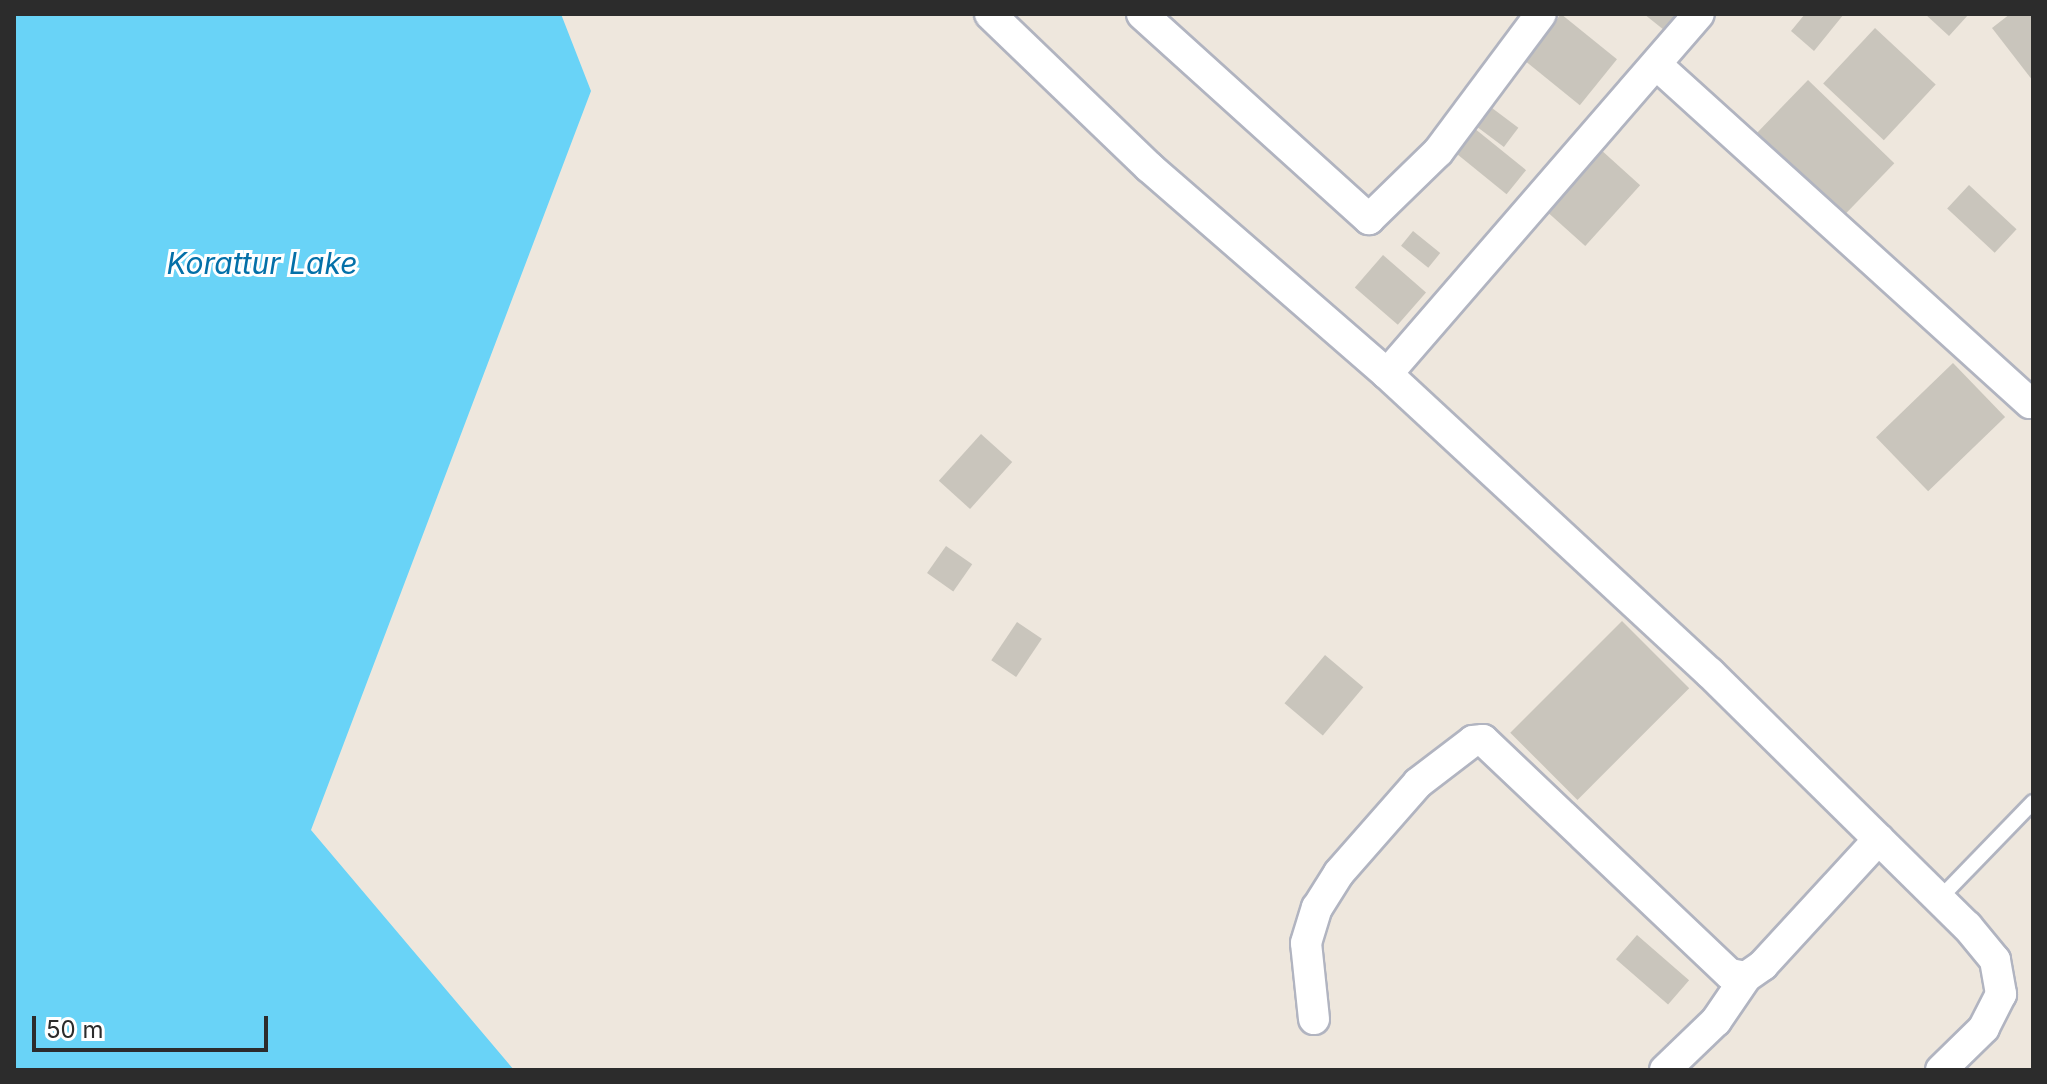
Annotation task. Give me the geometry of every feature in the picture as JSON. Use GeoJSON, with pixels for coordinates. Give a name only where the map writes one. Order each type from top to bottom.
{"type":"FeatureCollection","features":[{"type":"Feature","properties":{"kind":"street"},"geometry":{"type":"LineString","coordinates":[[990,14],[1149,167],[1387,374],[1710,673],[1939,899],[1995,960],[2001,994],[1984,1028],[1941,1070]]}},
{"type":"Feature","properties":{"kind":"street"},"geometry":{"type":"LineString","coordinates":[[1142,14],[1369,219],[1438,152],[1541,14]]}},
{"type":"Feature","properties":{"kind":"street"},"geometry":{"type":"LineString","coordinates":[[1387,374],[1658,66],[1699,14]]}},
{"type":"Feature","properties":{"kind":"street"},"geometry":{"type":"LineString","coordinates":[[1658,66],[2030,403]]}},
{"type":"Feature","properties":{"kind":"street"},"geometry":{"type":"LineString","coordinates":[[1314,1019],[1306,943],[1317,908],[1339,873],[1418,783],[1473,741],[1483,740],[1730,974],[1746,977]]}},
{"type":"Feature","properties":{"kind":"street"},"geometry":{"type":"LineString","coordinates":[[1665,1070],[1716,1021],[1746,977],[1879,839]]}},
{"type":"Feature","properties":{"kind":"lane"},"geometry":{"type":"LineString","coordinates":[[1939,899],[2033,802]]}},
{"type":"Feature","properties":{"kind":"water","name":"Korattur Lake"},"geometry":{"type":"Polygon","coordinates":[[[14,14],[561,14],[591,91],[311,830],[514,1070],[14,1070],[14,14]]]}},
{"type":"Feature","properties":{"kind":"building"},"geometry":{"type":"Polygon","coordinates":[[[1561,14],[1617,59],[1580,105],[1524,60],[1561,14]]]}},
{"type":"Feature","properties":{"kind":"building"},"geometry":{"type":"Polygon","coordinates":[[[1644,14],[1685,14],[1669,34],[1644,14]]]}},
{"type":"Feature","properties":{"kind":"building"},"geometry":{"type":"Polygon","coordinates":[[[1805,14],[1844,14],[1814,51],[1791,31],[1805,14]]]}},
{"type":"Feature","properties":{"kind":"building"},"geometry":{"type":"Polygon","coordinates":[[[1925,14],[1969,14],[1949,36],[1925,14]]]}},
{"type":"Feature","properties":{"kind":"building"},"geometry":{"type":"Polygon","coordinates":[[[2010,14],[2033,14],[2033,81],[1992,28],[2010,14]]]}},
{"type":"Feature","properties":{"kind":"building"},"geometry":{"type":"Polygon","coordinates":[[[1875,28],[1936,85],[1884,140],[1823,84],[1875,28]]]}},
{"type":"Feature","properties":{"kind":"building"},"geometry":{"type":"Polygon","coordinates":[[[1808,80],[1894,163],[1842,218],[1755,135],[1808,80]]]}},
{"type":"Feature","properties":{"kind":"building"},"geometry":{"type":"Polygon","coordinates":[[[1488,105],[1518,128],[1504,147],[1474,124],[1488,105]]]}},
{"type":"Feature","properties":{"kind":"building"},"geometry":{"type":"Polygon","coordinates":[[[1474,128],[1526,170],[1507,194],[1454,152],[1474,128]]]}},
{"type":"Feature","properties":{"kind":"building"},"geometry":{"type":"Polygon","coordinates":[[[1600,149],[1640,185],[1585,246],[1545,210],[1600,149]]]}},
{"type":"Feature","properties":{"kind":"building"},"geometry":{"type":"Polygon","coordinates":[[[1969,185],[2017,229],[1995,253],[1947,208],[1969,185]]]}},
{"type":"Feature","properties":{"kind":"building"},"geometry":{"type":"Polygon","coordinates":[[[1413,231],[1440,253],[1428,268],[1401,246],[1413,231]]]}},
{"type":"Feature","properties":{"kind":"building"},"geometry":{"type":"Polygon","coordinates":[[[1383,255],[1426,292],[1398,325],[1355,287],[1383,255]]]}},
{"type":"Feature","properties":{"kind":"building"},"geometry":{"type":"Polygon","coordinates":[[[1953,363],[2005,417],[1928,491],[1876,437],[1953,363]]]}},
{"type":"Feature","properties":{"kind":"building"},"geometry":{"type":"Polygon","coordinates":[[[981,434],[1012,462],[970,509],[939,481],[981,434]]]}},
{"type":"Feature","properties":{"kind":"building"},"geometry":{"type":"Polygon","coordinates":[[[946,546],[972,564],[953,591],[927,573],[946,546]]]}},
{"type":"Feature","properties":{"kind":"building"},"geometry":{"type":"Polygon","coordinates":[[[1622,621],[1689,688],[1577,800],[1510,733],[1622,621]]]}},
{"type":"Feature","properties":{"kind":"building"},"geometry":{"type":"Polygon","coordinates":[[[1017,622],[1042,639],[1016,677],[991,660],[1017,622]]]}},
{"type":"Feature","properties":{"kind":"building"},"geometry":{"type":"Polygon","coordinates":[[[1325,655],[1363,687],[1323,735],[1285,703],[1325,655]]]}},
{"type":"Feature","properties":{"kind":"building"},"geometry":{"type":"Polygon","coordinates":[[[1637,935],[1689,980],[1668,1004],[1616,959],[1637,935]]]}}]}
